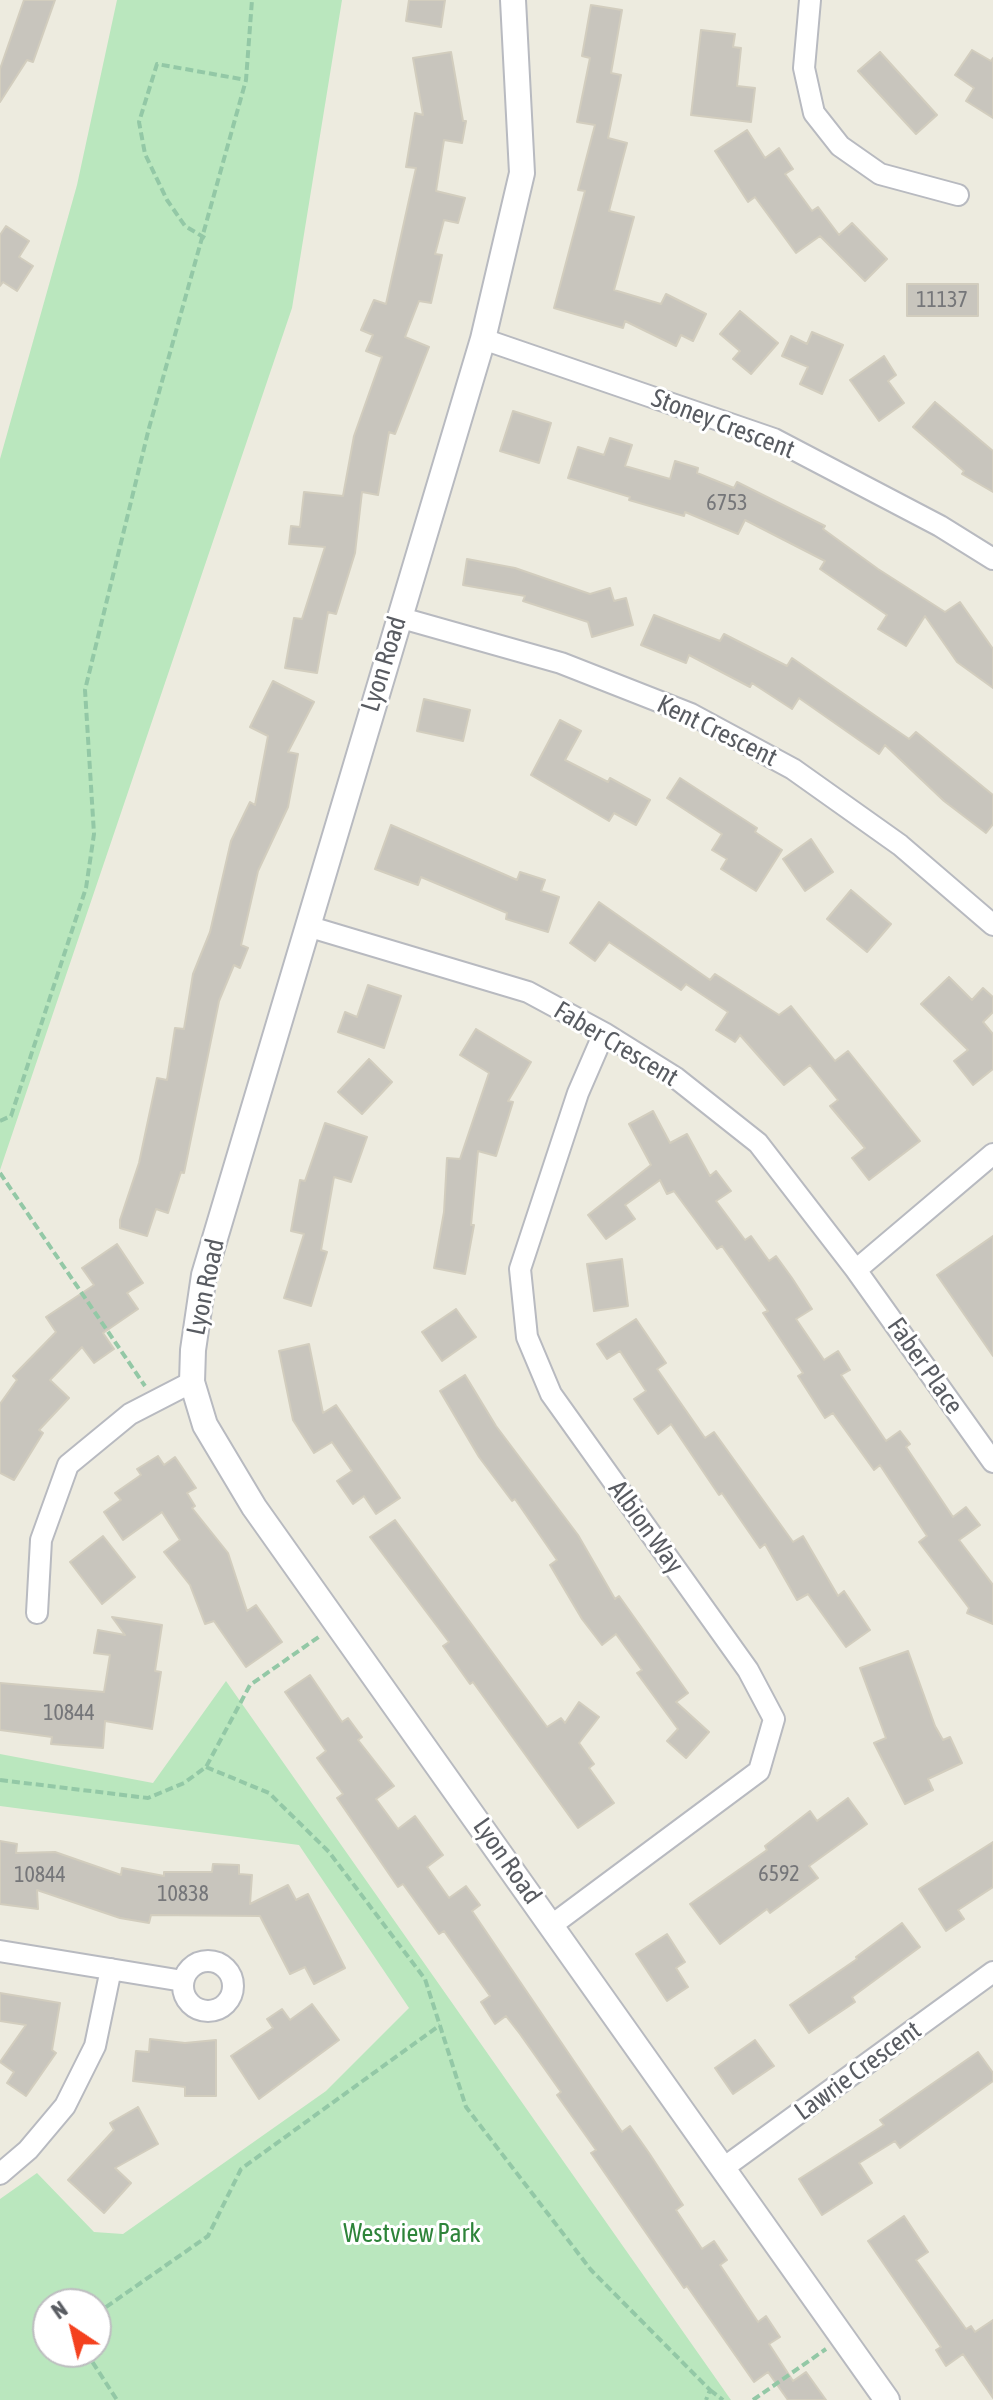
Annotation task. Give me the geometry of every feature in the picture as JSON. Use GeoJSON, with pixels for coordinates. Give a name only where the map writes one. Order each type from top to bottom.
{"type":"FeatureCollection","features":[{"type":"Feature","properties":{"kind":"street","name":"Lyon Road"},"geometry":{"type":"LineString","coordinates":[[513,0],[522,173],[483,339],[204,1275],[193,1350],[192,1382],[205,1425],[254,1507],[887,2400]]}},
{"type":"Feature","properties":{"kind":"street"},"geometry":{"type":"LineString","coordinates":[[810,0],[804,68],[814,113],[822,124],[840,146],[880,174],[958,195]]}},
{"type":"Feature","properties":{"kind":"street","name":"Stoney Crescent"},"geometry":{"type":"LineString","coordinates":[[483,339],[774,439],[940,526],[993,559]]}},
{"type":"Feature","properties":{"kind":"street","name":"Kent Crescent"},"geometry":{"type":"LineString","coordinates":[[398,617],[561,663],[691,714],[793,769],[900,845],[993,925]]}},
{"type":"Feature","properties":{"kind":"street","name":"Faber Crescent"},"geometry":{"type":"LineString","coordinates":[[307,926],[528,992],[604,1033],[676,1078],[758,1143],[856,1270]]}},
{"type":"Feature","properties":{"kind":"street","name":"Albion Way"},"geometry":{"type":"LineString","coordinates":[[552,1925],[759,1771],[774,1719],[748,1670],[551,1394],[527,1337],[520,1269],[578,1093],[604,1033]]}},
{"type":"Feature","properties":{"kind":"street"},"geometry":{"type":"LineString","coordinates":[[856,1270],[993,1154]]}},
{"type":"Feature","properties":{"kind":"street","name":"Faber Place"},"geometry":{"type":"LineString","coordinates":[[856,1270],[993,1462]]}},
{"type":"Feature","properties":{"kind":"street"},"geometry":{"type":"LineString","coordinates":[[37,1613],[41,1540],[68,1465],[130,1414],[192,1382]]}},
{"type":"Feature","properties":{"kind":"street"},"geometry":{"type":"LineString","coordinates":[[0,1951],[183,1981]]}},
{"type":"Feature","properties":{"kind":"street"},"geometry":{"type":"LineString","coordinates":[[0,2174],[28,2150],[65,2106],[95,2046],[111,1969]]}},
{"type":"Feature","properties":{"kind":"street","name":"Lawrie Crescent"},"geometry":{"type":"LineString","coordinates":[[722,2169],[993,1972]]}},
{"type":"Feature","properties":{"kind":"path"},"geometry":{"type":"LineString","coordinates":[[0,1121],[11,1116],[86,888],[94,834],[85,690],[149,428],[205,238],[246,80],[252,0]]}},
{"type":"Feature","properties":{"kind":"path"},"geometry":{"type":"LineString","coordinates":[[205,238],[185,226],[167,200],[145,154],[139,122],[157,64],[246,80]]}},
{"type":"Feature","properties":{"kind":"path"},"geometry":{"type":"LineString","coordinates":[[0,1173],[146,1386]]}},
{"type":"Feature","properties":{"kind":"path"},"geometry":{"type":"LineString","coordinates":[[0,1780],[148,1798],[184,1783],[206,1767],[250,1685],[321,1635]]}},
{"type":"Feature","properties":{"kind":"path"},"geometry":{"type":"LineString","coordinates":[[206,1767],[269,1793],[329,1852],[425,1979],[466,2107],[591,2270],[723,2400]]}},
{"type":"Feature","properties":{"kind":"path"},"geometry":{"type":"LineString","coordinates":[[112,2303],[208,2236],[241,2169],[441,2025]]}},
{"type":"Feature","properties":{"kind":"path"},"geometry":{"type":"LineString","coordinates":[[753,2400],[829,2347]]}},
{"type":"Feature","properties":{"kind":"path"},"geometry":{"type":"LineString","coordinates":[[96,2368],[117,2400]]}},
{"type":"Feature","properties":{"kind":"path"},"geometry":{"type":"LineString","coordinates":[[706,2400],[710,2390]]}},
{"type":"Feature","properties":{"kind":"green space"},"geometry":{"type":"Polygon","coordinates":[[[117,0],[342,0],[292,308],[0,1170],[0,459],[77,185],[117,0]]]}},
{"type":"Feature","properties":{"kind":"green space","name":"Westview Park"},"geometry":{"type":"Polygon","coordinates":[[[226,1681],[731,2400],[0,2400],[0,2199],[37,2173],[94,2232],[123,2234],[326,2091],[409,2008],[299,1845],[0,1806],[0,1754],[153,1783],[226,1681]]]}},
{"type":"Feature","properties":{"kind":"building"},"geometry":{"type":"Polygon","coordinates":[[[24,0],[55,0],[33,62],[27,60],[0,102],[0,69],[24,0]]]}},
{"type":"Feature","properties":{"kind":"building"},"geometry":{"type":"Polygon","coordinates":[[[409,0],[445,0],[441,27],[406,21],[409,0]]]}},
{"type":"Feature","properties":{"kind":"building"},"geometry":{"type":"Polygon","coordinates":[[[591,5],[622,10],[611,73],[621,75],[608,138],[627,143],[609,211],[634,217],[614,290],[661,304],[666,294],[706,314],[693,341],[681,335],[676,346],[625,321],[623,328],[554,308],[585,191],[578,190],[595,125],[577,122],[590,58],[582,56],[591,5]]]}},
{"type":"Feature","properties":{"kind":"building"},"geometry":{"type":"Polygon","coordinates":[[[701,30],[735,34],[733,47],[741,48],[737,86],[755,88],[751,122],[691,115],[701,30]]]}},
{"type":"Feature","properties":{"kind":"building"},"geometry":{"type":"Polygon","coordinates":[[[972,50],[991,61],[993,58],[993,118],[966,101],[974,88],[955,75],[972,50]]]}},
{"type":"Feature","properties":{"kind":"building"},"geometry":{"type":"Polygon","coordinates":[[[451,52],[463,121],[466,121],[462,143],[444,140],[436,191],[465,198],[458,223],[444,220],[435,254],[442,255],[431,303],[419,301],[405,337],[429,347],[395,434],[389,432],[378,495],[362,492],[355,553],[336,614],[328,612],[317,673],[285,668],[294,618],[302,619],[325,547],[289,544],[291,526],[300,527],[304,492],[343,496],[354,436],[382,357],[366,351],[373,335],[361,330],[374,300],[386,304],[416,168],[406,167],[415,113],[423,115],[413,58],[451,52]]]}},
{"type":"Feature","properties":{"kind":"building"},"geometry":{"type":"Polygon","coordinates":[[[880,52],[937,115],[916,134],[858,71],[880,52]]]}},
{"type":"Feature","properties":{"kind":"building"},"geometry":{"type":"Polygon","coordinates":[[[747,130],[765,158],[779,148],[793,169],[785,174],[812,211],[818,207],[839,235],[852,223],[887,259],[865,281],[820,236],[796,253],[755,197],[748,202],[715,151],[747,130]]]}},
{"type":"Feature","properties":{"kind":"building"},"geometry":{"type":"Polygon","coordinates":[[[6,226],[29,241],[19,257],[33,266],[17,291],[3,282],[0,286],[0,235],[6,226]]]}},
{"type":"Feature","properties":{"kind":"building"},"geometry":{"type":"Polygon","coordinates":[[[907,284],[978,284],[978,316],[907,316],[907,284]]]}},
{"type":"Feature","properties":{"kind":"building"},"geometry":{"type":"Polygon","coordinates":[[[740,311],[778,343],[751,374],[733,359],[740,351],[720,334],[740,311]]]}},
{"type":"Feature","properties":{"kind":"building"},"geometry":{"type":"Polygon","coordinates":[[[812,332],[843,345],[822,394],[800,384],[808,367],[782,356],[791,336],[807,344],[812,332]]]}},
{"type":"Feature","properties":{"kind":"building"},"geometry":{"type":"Polygon","coordinates":[[[884,356],[896,375],[888,381],[904,403],[879,421],[850,380],[884,356]]]}},
{"type":"Feature","properties":{"kind":"building"},"geometry":{"type":"Polygon","coordinates":[[[935,402],[993,451],[993,492],[962,474],[964,471],[913,427],[935,402]]]}},
{"type":"Feature","properties":{"kind":"building"},"geometry":{"type":"Polygon","coordinates":[[[513,411],[551,423],[539,463],[500,451],[513,411]]]}},
{"type":"Feature","properties":{"kind":"building"},"geometry":{"type":"Polygon","coordinates":[[[610,438],[632,445],[625,466],[670,479],[675,461],[698,468],[697,473],[734,488],[737,482],[825,526],[823,529],[878,569],[945,612],[960,602],[993,649],[993,688],[957,662],[925,616],[906,646],[878,629],[887,615],[820,569],[825,561],[745,520],[738,534],[685,512],[684,516],[568,478],[578,447],[604,455],[610,438]]]}},
{"type":"Feature","properties":{"kind":"building"},"geometry":{"type":"Polygon","coordinates":[[[467,559],[515,568],[590,594],[610,588],[614,601],[626,598],[633,625],[592,637],[588,622],[523,601],[525,596],[463,585],[467,559]]]}},
{"type":"Feature","properties":{"kind":"building"},"geometry":{"type":"Polygon","coordinates":[[[654,615],[720,641],[724,634],[787,666],[792,658],[909,739],[916,732],[993,795],[993,824],[986,833],[944,801],[885,745],[879,754],[799,698],[792,709],[752,683],[750,687],[689,655],[686,663],[641,645],[654,615]]]}},
{"type":"Feature","properties":{"kind":"building"},"geometry":{"type":"Polygon","coordinates":[[[273,681],[314,702],[288,752],[298,754],[288,807],[258,871],[241,945],[248,948],[240,968],[234,965],[219,1001],[184,1173],[181,1172],[168,1213],[156,1209],[147,1236],[120,1228],[120,1220],[139,1163],[157,1078],[167,1080],[175,1028],[184,1029],[193,974],[210,932],[231,841],[250,802],[255,805],[268,736],[250,727],[273,681]]]}},
{"type":"Feature","properties":{"kind":"building"},"geometry":{"type":"Polygon","coordinates":[[[424,699],[470,710],[463,741],[417,731],[424,699]]]}},
{"type":"Feature","properties":{"kind":"building"},"geometry":{"type":"Polygon","coordinates":[[[560,720],[581,731],[565,760],[608,782],[610,778],[650,800],[636,825],[614,813],[609,821],[531,775],[560,720]]]}},
{"type":"Feature","properties":{"kind":"building"},"geometry":{"type":"Polygon","coordinates":[[[680,778],[757,828],[755,832],[782,850],[756,891],[721,869],[727,859],[712,850],[722,834],[667,798],[680,778]]]}},
{"type":"Feature","properties":{"kind":"building"},"geometry":{"type":"Polygon","coordinates":[[[391,825],[517,880],[520,872],[545,880],[541,891],[559,897],[548,932],[506,919],[507,913],[421,877],[418,885],[375,869],[391,825]]]}},
{"type":"Feature","properties":{"kind":"building"},"geometry":{"type":"Polygon","coordinates":[[[811,839],[833,872],[805,891],[783,859],[811,839]]]}},
{"type":"Feature","properties":{"kind":"building"},"geometry":{"type":"Polygon","coordinates":[[[851,890],[891,924],[867,952],[827,919],[851,890]]]}},
{"type":"Feature","properties":{"kind":"building"},"geometry":{"type":"Polygon","coordinates":[[[599,902],[710,980],[715,974],[779,1015],[791,1006],[835,1061],[848,1051],[920,1141],[869,1180],[852,1158],[865,1148],[830,1106],[838,1100],[810,1065],[784,1085],[740,1035],[735,1042],[716,1030],[728,1012],[686,984],[681,990],[609,942],[595,961],[570,943],[599,902]]]}},
{"type":"Feature","properties":{"kind":"building"},"geometry":{"type":"Polygon","coordinates":[[[949,977],[972,1000],[983,988],[993,997],[993,1012],[983,1022],[993,1034],[993,1069],[973,1085],[954,1061],[968,1050],[921,1004],[949,977]]]}},
{"type":"Feature","properties":{"kind":"building"},"geometry":{"type":"Polygon","coordinates":[[[368,985],[401,996],[384,1048],[338,1032],[345,1012],[357,1017],[368,985]]]}},
{"type":"Feature","properties":{"kind":"building"},"geometry":{"type":"Polygon","coordinates":[[[476,1029],[531,1062],[508,1101],[513,1102],[496,1156],[478,1151],[471,1225],[474,1225],[465,1274],[434,1268],[444,1212],[447,1158],[460,1159],[489,1073],[460,1055],[476,1029]]]}},
{"type":"Feature","properties":{"kind":"building"},"geometry":{"type":"Polygon","coordinates":[[[369,1059],[392,1082],[362,1114],[338,1092],[369,1059]]]}},
{"type":"Feature","properties":{"kind":"building"},"geometry":{"type":"Polygon","coordinates":[[[653,1111],[670,1143],[687,1134],[710,1176],[716,1171],[731,1191],[716,1201],[745,1240],[751,1236],[769,1261],[776,1256],[792,1278],[812,1309],[796,1319],[824,1360],[838,1351],[850,1370],[841,1375],[886,1441],[900,1431],[910,1444],[906,1447],[953,1517],[966,1507],[980,1525],[959,1540],[993,1585],[993,1624],[967,1613],[969,1608],[919,1542],[927,1536],[880,1465],[874,1470],[833,1413],[825,1418],[798,1376],[803,1373],[763,1313],[768,1311],[722,1246],[717,1249],[674,1191],[667,1194],[660,1180],[625,1205],[635,1219],[606,1239],[588,1215],[651,1165],[629,1124],[653,1111]]]}},
{"type":"Feature","properties":{"kind":"building"},"geometry":{"type":"Polygon","coordinates":[[[325,1123],[367,1137],[351,1182],[334,1177],[321,1250],[327,1252],[311,1306],[284,1298],[304,1234],[291,1231],[300,1180],[305,1181],[325,1123]]]}},
{"type":"Feature","properties":{"kind":"building"},"geometry":{"type":"Polygon","coordinates":[[[993,1236],[993,1356],[937,1275],[993,1236]]]}},
{"type":"Feature","properties":{"kind":"building"},"geometry":{"type":"Polygon","coordinates":[[[117,1244],[143,1283],[127,1293],[138,1309],[103,1333],[114,1349],[94,1363],[82,1347],[50,1380],[69,1398],[39,1430],[43,1433],[14,1480],[0,1473],[0,1404],[17,1380],[13,1376],[56,1332],[46,1317],[94,1285],[82,1268],[117,1244]]]}},
{"type":"Feature","properties":{"kind":"building"},"geometry":{"type":"Polygon","coordinates":[[[622,1259],[628,1306],[594,1311],[587,1264],[622,1259]]]}},
{"type":"Feature","properties":{"kind":"building"},"geometry":{"type":"Polygon","coordinates":[[[456,1309],[476,1337],[442,1361],[422,1332],[456,1309]]]}},
{"type":"Feature","properties":{"kind":"building"},"geometry":{"type":"Polygon","coordinates":[[[636,1319],[666,1363],[657,1369],[705,1438],[714,1432],[793,1542],[803,1536],[838,1596],[844,1591],[870,1630],[846,1647],[808,1594],[797,1600],[765,1544],[760,1548],[722,1493],[719,1495],[671,1424],[658,1434],[634,1399],[646,1391],[620,1351],[607,1359],[597,1344],[636,1319]]]}},
{"type":"Feature","properties":{"kind":"building"},"geometry":{"type":"Polygon","coordinates":[[[309,1344],[323,1413],[336,1405],[400,1498],[376,1514],[364,1496],[353,1504],[337,1481],[352,1471],[332,1442],[314,1453],[293,1420],[279,1351],[309,1344]]]}},
{"type":"Feature","properties":{"kind":"building"},"geometry":{"type":"Polygon","coordinates":[[[465,1375],[496,1426],[578,1535],[615,1599],[619,1596],[688,1693],[676,1702],[709,1732],[686,1758],[667,1741],[678,1729],[637,1673],[642,1670],[616,1634],[602,1645],[582,1619],[550,1565],[557,1560],[515,1499],[512,1501],[479,1457],[440,1391],[465,1375]]]}},
{"type":"Feature","properties":{"kind":"building"},"geometry":{"type":"Polygon","coordinates":[[[158,1456],[164,1465],[175,1457],[196,1488],[187,1493],[195,1506],[192,1508],[228,1553],[247,1611],[256,1605],[282,1642],[246,1667],[214,1621],[205,1624],[190,1585],[164,1552],[180,1540],[162,1512],[123,1540],[104,1512],[121,1500],[115,1493],[141,1475],[137,1469],[158,1456]]]}},
{"type":"Feature","properties":{"kind":"building"},"geometry":{"type":"Polygon","coordinates":[[[395,1520],[547,1727],[561,1718],[565,1723],[579,1702],[599,1717],[579,1743],[594,1764],[589,1768],[614,1803],[578,1828],[473,1682],[470,1684],[443,1646],[449,1642],[370,1537],[395,1520]]]}},
{"type":"Feature","properties":{"kind":"building"},"geometry":{"type":"Polygon","coordinates":[[[103,1536],[135,1577],[102,1604],[70,1562],[103,1536]]]}},
{"type":"Feature","properties":{"kind":"building"},"geometry":{"type":"Polygon","coordinates":[[[112,1617],[162,1625],[155,1671],[161,1672],[152,1729],[105,1721],[103,1748],[51,1744],[52,1737],[0,1730],[0,1683],[104,1692],[110,1655],[94,1653],[98,1630],[125,1635],[112,1617]]]}},
{"type":"Feature","properties":{"kind":"building"},"geometry":{"type":"Polygon","coordinates":[[[908,1651],[935,1726],[943,1740],[950,1737],[962,1763],[928,1779],[933,1790],[905,1804],[874,1743],[886,1738],[860,1668],[908,1651]]]}},
{"type":"Feature","properties":{"kind":"building"},"geometry":{"type":"Polygon","coordinates":[[[310,1675],[342,1722],[348,1718],[362,1737],[358,1740],[394,1786],[376,1799],[398,1829],[415,1816],[443,1855],[427,1867],[449,1898],[466,1886],[480,1905],[472,1911],[622,2132],[630,2126],[649,2153],[683,2205],[676,2210],[702,2249],[714,2241],[727,2260],[720,2265],[758,2322],[766,2316],[780,2337],[769,2344],[793,2381],[806,2372],[826,2400],[788,2400],[768,2372],[754,2382],[687,2286],[684,2288],[591,2153],[596,2150],[557,2095],[561,2092],[520,2034],[506,2016],[495,2024],[481,2002],[490,1996],[444,1931],[439,1934],[403,1884],[398,1887],[337,1798],[343,1794],[317,1758],[326,1751],[285,1692],[310,1675]]]}},
{"type":"Feature","properties":{"kind":"building"},"geometry":{"type":"Polygon","coordinates":[[[848,1798],[867,1824],[809,1866],[818,1878],[770,1913],[767,1909],[720,1944],[690,1904],[767,1850],[765,1846],[810,1811],[817,1821],[848,1798]]]}},
{"type":"Feature","properties":{"kind":"building"},"geometry":{"type":"Polygon","coordinates":[[[0,1841],[17,1844],[16,1853],[55,1852],[121,1875],[122,1868],[164,1876],[164,1872],[212,1872],[213,1864],[239,1865],[239,1874],[252,1875],[250,1904],[288,1885],[296,1900],[308,1894],[345,1968],[314,1984],[305,1967],[290,1974],[260,1916],[151,1915],[149,1923],[120,1918],[37,1890],[38,1909],[0,1904],[0,1841]]]}},
{"type":"Feature","properties":{"kind":"building"},"geometry":{"type":"Polygon","coordinates":[[[993,1842],[993,1887],[958,1910],[964,1919],[946,1931],[919,1889],[993,1842]]]}},
{"type":"Feature","properties":{"kind":"building"},"geometry":{"type":"Polygon","coordinates":[[[902,1923],[920,1947],[852,1997],[855,2002],[809,2033],[790,2005],[857,1959],[902,1923]]]}},
{"type":"Feature","properties":{"kind":"building"},"geometry":{"type":"Polygon","coordinates":[[[667,1934],[685,1962],[676,1968],[688,1987],[667,2001],[636,1954],[667,1934]]]}},
{"type":"Feature","properties":{"kind":"building"},"geometry":{"type":"Polygon","coordinates":[[[0,1993],[60,2003],[52,2050],[56,2053],[26,2096],[7,2083],[14,2072],[0,2062],[26,2025],[0,2021],[0,1993]]]}},
{"type":"Feature","properties":{"kind":"building"},"geometry":{"type":"Polygon","coordinates":[[[312,2004],[339,2040],[259,2099],[231,2056],[273,2028],[267,2019],[282,2009],[290,2020],[312,2004]]]}},
{"type":"Feature","properties":{"kind":"building"},"geometry":{"type":"Polygon","coordinates":[[[150,2039],[185,2043],[216,2040],[216,2096],[185,2096],[185,2087],[133,2081],[136,2051],[149,2052],[150,2039]]]}},
{"type":"Feature","properties":{"kind":"building"},"geometry":{"type":"Polygon","coordinates":[[[755,2040],[774,2066],[733,2094],[715,2068],[755,2040]]]}},
{"type":"Feature","properties":{"kind":"building"},"geometry":{"type":"Polygon","coordinates":[[[978,2052],[993,2073],[993,2081],[900,2148],[895,2141],[859,2163],[872,2183],[822,2215],[799,2179],[884,2125],[880,2120],[978,2052]]]}},
{"type":"Feature","properties":{"kind":"building"},"geometry":{"type":"Polygon","coordinates":[[[138,2107],[158,2144],[115,2168],[131,2183],[104,2213],[68,2180],[114,2130],[110,2123],[138,2107]]]}},
{"type":"Feature","properties":{"kind":"building"},"geometry":{"type":"Polygon","coordinates":[[[904,2216],[928,2252],[916,2260],[966,2329],[971,2326],[975,2332],[993,2320],[993,2398],[963,2354],[946,2366],[936,2350],[941,2347],[868,2241],[904,2216]]]}}]}
